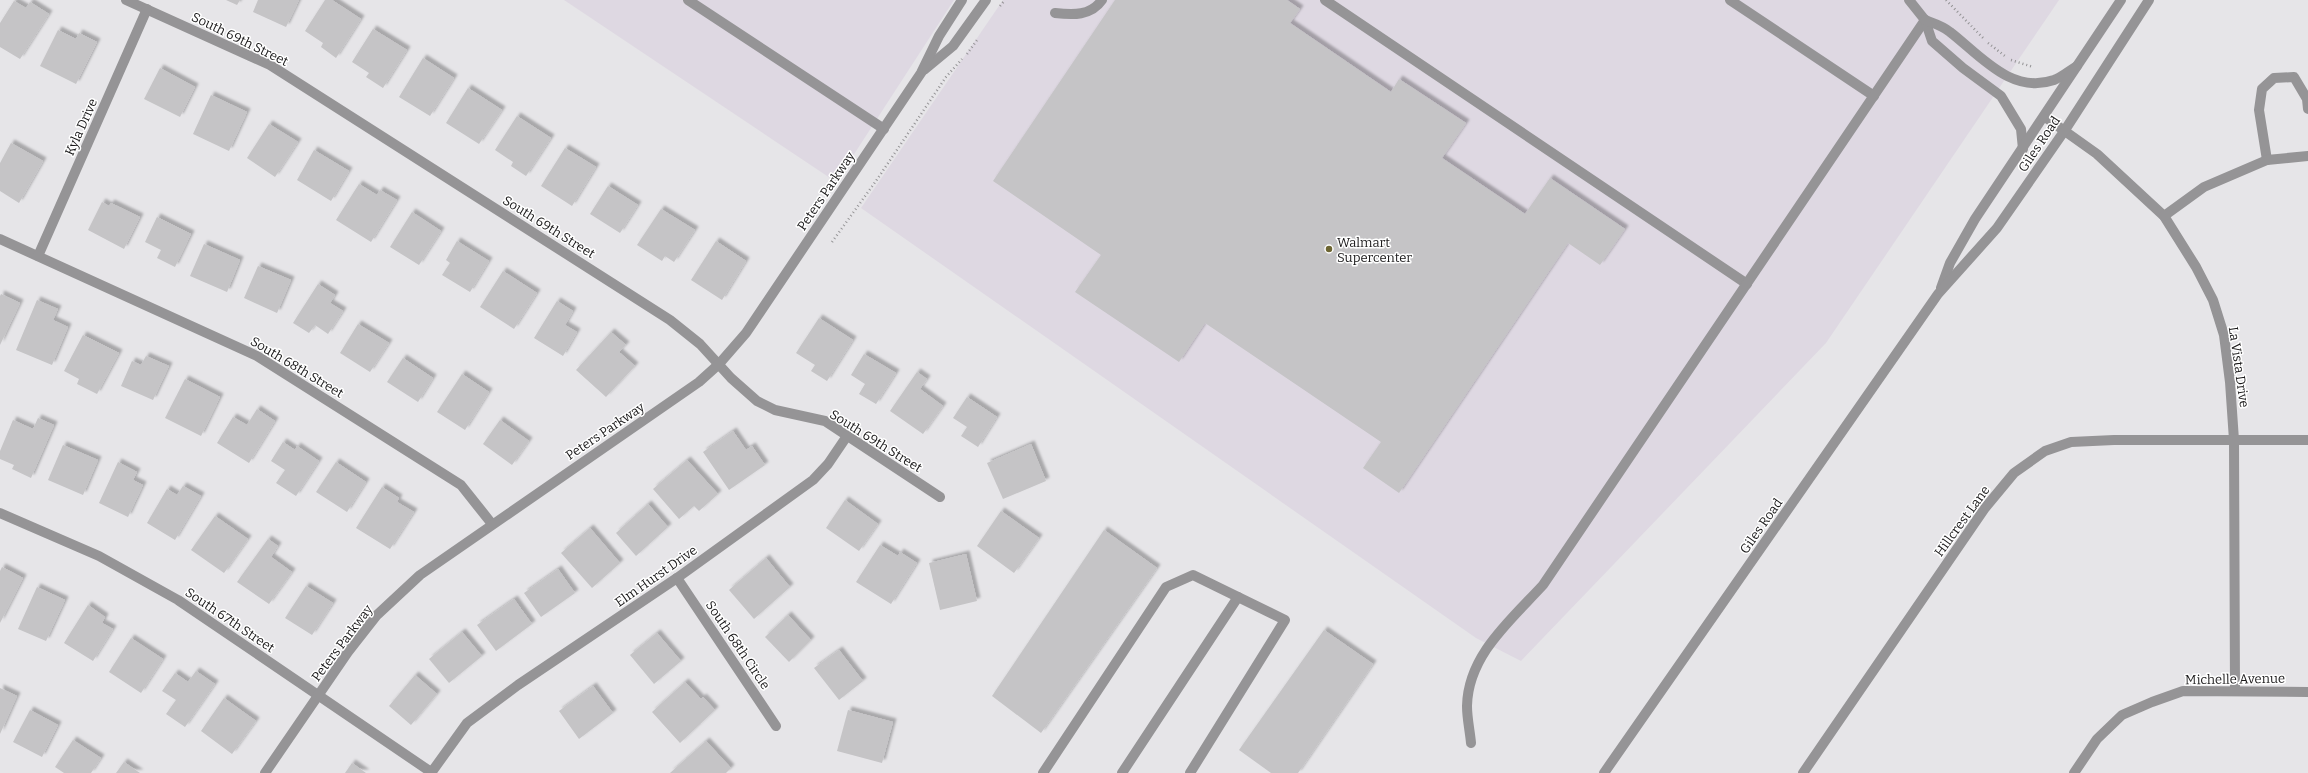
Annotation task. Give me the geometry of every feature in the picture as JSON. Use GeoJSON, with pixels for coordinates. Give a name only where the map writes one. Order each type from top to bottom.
{"type":"FeatureCollection","features":[{"type":"Feature","properties":{"kind":"street","name":"South 69th Street"},"geometry":{"type":"LineString","coordinates":[[126,0],[270,65],[686,330],[747,393],[766,406],[824,421],[940,497]]}},
{"type":"Feature","properties":{"kind":"street"},"geometry":{"type":"LineString","coordinates":[[688,0],[884,129]]}},
{"type":"Feature","properties":{"kind":"street"},"geometry":{"type":"LineString","coordinates":[[921,73],[939,36],[962,0]]}},
{"type":"Feature","properties":{"kind":"street"},"geometry":{"type":"LineString","coordinates":[[921,73],[953,46],[986,0]]}},
{"type":"Feature","properties":{"kind":"street"},"geometry":{"type":"LineString","coordinates":[[1055,13],[1076,15],[1096,8],[1102,0]]}},
{"type":"Feature","properties":{"kind":"street"},"geometry":{"type":"LineString","coordinates":[[1325,0],[1747,284]]}},
{"type":"Feature","properties":{"kind":"street"},"geometry":{"type":"LineString","coordinates":[[1730,0],[1874,96]]}},
{"type":"Feature","properties":{"kind":"street"},"geometry":{"type":"LineString","coordinates":[[1909,0],[1925,20],[1932,41],[1963,68],[2001,96],[2021,129],[2023,149]]}},
{"type":"Feature","properties":{"kind":"street","name":"Giles Road"},"geometry":{"type":"LineString","coordinates":[[1938,294],[1950,263],[1975,219],[2045,117],[2121,0]]}},
{"type":"Feature","properties":{"kind":"street","name":"Giles Road"},"geometry":{"type":"LineString","coordinates":[[1604,773],[1938,294],[1997,228],[2065,130],[2149,0]]}},
{"type":"Feature","properties":{"kind":"street","name":"Kyla Drive"},"geometry":{"type":"LineString","coordinates":[[38,256],[147,9]]}},
{"type":"Feature","properties":{"kind":"street"},"geometry":{"type":"LineString","coordinates":[[1471,743],[1467,705],[1474,674],[1486,646],[1543,585],[1925,20]]}},
{"type":"Feature","properties":{"kind":"street"},"geometry":{"type":"LineString","coordinates":[[1925,20],[1949,31],[1972,53],[1996,70],[2020,81],[2036,84],[2054,80],[2080,64]]}},
{"type":"Feature","properties":{"kind":"street","name":"Peters Parkway"},"geometry":{"type":"LineString","coordinates":[[265,773],[377,615],[420,574],[699,382],[719,364],[746,333],[921,73]]}},
{"type":"Feature","properties":{"kind":"street"},"geometry":{"type":"LineString","coordinates":[[2267,160],[2259,110],[2262,89],[2274,78],[2294,77],[2307,99],[2308,109]]}},
{"type":"Feature","properties":{"kind":"street","name":"La Vista Drive"},"geometry":{"type":"LineString","coordinates":[[2045,117],[2097,154],[2164,216],[2213,300],[2224,335],[2230,382],[2234,440],[2235,691]]}},
{"type":"Feature","properties":{"kind":"street"},"geometry":{"type":"LineString","coordinates":[[2164,216],[2204,187],[2267,160],[2308,156]]}},
{"type":"Feature","properties":{"kind":"street","name":"South 68th Street"},"geometry":{"type":"LineString","coordinates":[[0,239],[258,356],[461,485],[492,524]]}},
{"type":"Feature","properties":{"kind":"street","name":"Elm Hurst Drive"},"geometry":{"type":"LineString","coordinates":[[431,773],[467,723],[518,685],[678,578],[813,480],[828,464],[847,436]]}},
{"type":"Feature","properties":{"kind":"street","name":"Hillcrest Lane"},"geometry":{"type":"LineString","coordinates":[[1803,773],[1985,508],[2014,473],[2045,451],[2071,442],[2114,440],[2308,440]]}},
{"type":"Feature","properties":{"kind":"street","name":"South 67th Street"},"geometry":{"type":"LineString","coordinates":[[0,513],[99,556],[178,600],[431,773]]}},
{"type":"Feature","properties":{"kind":"street"},"geometry":{"type":"LineString","coordinates":[[1043,773],[1166,587],[1193,575],[1285,620],[1190,773]]}},
{"type":"Feature","properties":{"kind":"street","name":"South 68th Circle"},"geometry":{"type":"LineString","coordinates":[[678,578],[776,726]]}},
{"type":"Feature","properties":{"kind":"street"},"geometry":{"type":"LineString","coordinates":[[1122,773],[1238,597]]}},
{"type":"Feature","properties":{"kind":"street","name":"Michelle Avenue"},"geometry":{"type":"LineString","coordinates":[[2074,773],[2097,739],[2122,715],[2184,692],[2308,692]]}},
{"type":"Feature","properties":{"kind":"path"},"geometry":{"type":"LineString","coordinates":[[996,12],[1004,0]]}},
{"type":"Feature","properties":{"kind":"path"},"geometry":{"type":"LineString","coordinates":[[1946,0],[1986,42],[2010,59],[2034,68],[2041,67]]}},
{"type":"Feature","properties":{"kind":"path"},"geometry":{"type":"LineString","coordinates":[[832,242],[876,181],[946,77],[979,37]]}},
{"type":"Feature","properties":{"kind":"shaded area"},"geometry":{"type":"Polygon","coordinates":[[[564,0],[954,0],[836,182],[564,0]]]}},
{"type":"Feature","properties":{"kind":"shaded area"},"geometry":{"type":"Polygon","coordinates":[[[1003,0],[2059,0],[1826,343],[1521,661],[1476,638],[861,208],[1003,0]]]}},
{"type":"Feature","properties":{"kind":"building"},"geometry":{"type":"Polygon","coordinates":[[[226,0],[240,0],[237,5],[226,0]]]}},
{"type":"Feature","properties":{"kind":"building"},"geometry":{"type":"Polygon","coordinates":[[[258,0],[299,0],[286,27],[253,12],[258,0]]]}},
{"type":"Feature","properties":{"kind":"building"},"geometry":{"type":"Polygon","coordinates":[[[325,0],[332,0],[361,19],[336,58],[321,47],[323,43],[305,31],[325,0]]]}},
{"type":"Feature","properties":{"kind":"building","name":"Walmart Supercenter"},"geometry":{"type":"Polygon","coordinates":[[[1115,0],[1287,0],[1300,9],[1290,23],[1391,92],[1399,79],[1466,123],[1442,158],[1525,214],[1550,178],[1625,229],[1600,265],[1568,243],[1399,493],[1363,468],[1381,442],[1205,323],[1179,362],[1075,292],[1101,255],[993,181],[1115,0]]]}},
{"type":"Feature","properties":{"kind":"building"},"geometry":{"type":"Polygon","coordinates":[[[14,1],[26,8],[30,2],[49,14],[20,59],[0,47],[0,23],[14,1]]]}},
{"type":"Feature","properties":{"kind":"building"},"geometry":{"type":"Polygon","coordinates":[[[373,29],[407,50],[383,88],[366,77],[369,73],[352,62],[373,29]]]}},
{"type":"Feature","properties":{"kind":"building"},"geometry":{"type":"Polygon","coordinates":[[[58,30],[76,39],[79,33],[97,42],[76,84],[40,66],[58,30]]]}},
{"type":"Feature","properties":{"kind":"building"},"geometry":{"type":"Polygon","coordinates":[[[423,58],[454,78],[430,116],[399,97],[423,58]]]}},
{"type":"Feature","properties":{"kind":"building"},"geometry":{"type":"Polygon","coordinates":[[[160,68],[195,87],[180,117],[144,99],[160,68]]]}},
{"type":"Feature","properties":{"kind":"building"},"geometry":{"type":"Polygon","coordinates":[[[468,88],[502,110],[479,144],[446,123],[468,88]]]}},
{"type":"Feature","properties":{"kind":"building"},"geometry":{"type":"Polygon","coordinates":[[[211,95],[247,112],[229,151],[193,134],[211,95]]]}},
{"type":"Feature","properties":{"kind":"building"},"geometry":{"type":"Polygon","coordinates":[[[517,116],[551,138],[526,176],[511,166],[513,162],[495,150],[517,116]]]}},
{"type":"Feature","properties":{"kind":"building"},"geometry":{"type":"Polygon","coordinates":[[[269,124],[298,142],[275,177],[247,158],[269,124]]]}},
{"type":"Feature","properties":{"kind":"building"},"geometry":{"type":"Polygon","coordinates":[[[11,143],[43,161],[19,203],[0,191],[0,163],[11,143]]]}},
{"type":"Feature","properties":{"kind":"building"},"geometry":{"type":"Polygon","coordinates":[[[565,148],[596,167],[572,206],[541,186],[565,148]]]}},
{"type":"Feature","properties":{"kind":"building"},"geometry":{"type":"Polygon","coordinates":[[[314,150],[349,171],[331,201],[297,180],[314,150]]]}},
{"type":"Feature","properties":{"kind":"building"},"geometry":{"type":"Polygon","coordinates":[[[359,184],[377,195],[380,190],[397,200],[371,242],[336,220],[359,184]]]}},
{"type":"Feature","properties":{"kind":"building"},"geometry":{"type":"Polygon","coordinates":[[[608,186],[638,205],[620,233],[590,214],[608,186]]]}},
{"type":"Feature","properties":{"kind":"building"},"geometry":{"type":"Polygon","coordinates":[[[102,202],[109,206],[111,203],[140,217],[124,249],[88,230],[102,202]]]}},
{"type":"Feature","properties":{"kind":"building"},"geometry":{"type":"Polygon","coordinates":[[[661,209],[695,230],[674,262],[665,256],[662,261],[637,245],[661,209]]]}},
{"type":"Feature","properties":{"kind":"building"},"geometry":{"type":"Polygon","coordinates":[[[412,212],[441,231],[419,265],[390,247],[412,212]]]}},
{"type":"Feature","properties":{"kind":"building"},"geometry":{"type":"Polygon","coordinates":[[[157,217],[191,234],[175,267],[157,258],[161,250],[145,242],[157,217]]]}},
{"type":"Feature","properties":{"kind":"building"},"geometry":{"type":"Polygon","coordinates":[[[457,241],[489,261],[470,292],[442,275],[450,263],[446,260],[457,241]]]}},
{"type":"Feature","properties":{"kind":"building"},"geometry":{"type":"Polygon","coordinates":[[[716,241],[746,261],[722,300],[691,280],[716,241]]]}},
{"type":"Feature","properties":{"kind":"building"},"geometry":{"type":"Polygon","coordinates":[[[204,244],[240,260],[227,292],[190,276],[204,244]]]}},
{"type":"Feature","properties":{"kind":"building"},"geometry":{"type":"Polygon","coordinates":[[[258,266],[291,280],[277,313],[244,298],[258,266]]]}},
{"type":"Feature","properties":{"kind":"building"},"geometry":{"type":"Polygon","coordinates":[[[503,271],[537,293],[514,329],[480,307],[503,271]]]}},
{"type":"Feature","properties":{"kind":"building"},"geometry":{"type":"Polygon","coordinates":[[[318,284],[335,295],[330,303],[343,311],[328,334],[315,325],[309,333],[293,323],[318,284]]]}},
{"type":"Feature","properties":{"kind":"building"},"geometry":{"type":"Polygon","coordinates":[[[1,294],[20,303],[0,345],[0,296],[1,294]]]}},
{"type":"Feature","properties":{"kind":"building"},"geometry":{"type":"Polygon","coordinates":[[[37,300],[58,309],[53,320],[68,327],[52,365],[16,350],[37,300]]]}},
{"type":"Feature","properties":{"kind":"building"},"geometry":{"type":"Polygon","coordinates":[[[557,301],[573,311],[565,325],[577,332],[563,356],[534,338],[557,301]]]}},
{"type":"Feature","properties":{"kind":"building"},"geometry":{"type":"Polygon","coordinates":[[[819,318],[853,340],[827,381],[811,371],[815,365],[796,353],[819,318]]]}},
{"type":"Feature","properties":{"kind":"building"},"geometry":{"type":"Polygon","coordinates":[[[358,324],[389,343],[370,372],[340,353],[358,324]]]}},
{"type":"Feature","properties":{"kind":"building"},"geometry":{"type":"Polygon","coordinates":[[[611,332],[626,345],[619,352],[635,366],[606,397],[576,370],[611,332]]]}},
{"type":"Feature","properties":{"kind":"building"},"geometry":{"type":"Polygon","coordinates":[[[83,335],[119,353],[97,394],[77,384],[79,379],[64,371],[83,335]]]}},
{"type":"Feature","properties":{"kind":"building"},"geometry":{"type":"Polygon","coordinates":[[[864,354],[896,373],[876,404],[859,394],[865,384],[851,375],[864,354]]]}},
{"type":"Feature","properties":{"kind":"building"},"geometry":{"type":"Polygon","coordinates":[[[146,356],[169,366],[153,400],[121,386],[132,361],[141,365],[146,356]]]}},
{"type":"Feature","properties":{"kind":"building"},"geometry":{"type":"Polygon","coordinates":[[[403,358],[433,378],[418,402],[387,382],[403,358]]]}},
{"type":"Feature","properties":{"kind":"building"},"geometry":{"type":"Polygon","coordinates":[[[917,372],[927,379],[920,389],[943,406],[923,434],[890,411],[917,372]]]}},
{"type":"Feature","properties":{"kind":"building"},"geometry":{"type":"Polygon","coordinates":[[[462,374],[489,392],[465,430],[437,412],[462,374]]]}},
{"type":"Feature","properties":{"kind":"building"},"geometry":{"type":"Polygon","coordinates":[[[185,379],[220,397],[201,436],[165,418],[185,379]]]}},
{"type":"Feature","properties":{"kind":"building"},"geometry":{"type":"Polygon","coordinates":[[[967,397],[997,417],[978,447],[961,436],[967,427],[953,418],[967,397]]]}},
{"type":"Feature","properties":{"kind":"building"},"geometry":{"type":"Polygon","coordinates":[[[257,409],[275,421],[249,463],[217,443],[233,417],[247,425],[257,409]]]}},
{"type":"Feature","properties":{"kind":"building"},"geometry":{"type":"Polygon","coordinates":[[[38,418],[54,425],[31,478],[12,469],[14,465],[0,459],[0,451],[13,420],[33,429],[38,418]]]}},
{"type":"Feature","properties":{"kind":"building"},"geometry":{"type":"Polygon","coordinates":[[[500,420],[529,441],[512,465],[483,444],[500,420]]]}},
{"type":"Feature","properties":{"kind":"building"},"geometry":{"type":"Polygon","coordinates":[[[733,431],[746,450],[752,446],[765,465],[729,490],[703,452],[733,431]]]}},
{"type":"Feature","properties":{"kind":"building"},"geometry":{"type":"Polygon","coordinates":[[[283,442],[295,450],[297,446],[319,461],[296,496],[276,483],[285,470],[271,461],[283,442]]]}},
{"type":"Feature","properties":{"kind":"building"},"geometry":{"type":"Polygon","coordinates":[[[1031,444],[1046,481],[1003,499],[987,463],[1031,444]]]}},
{"type":"Feature","properties":{"kind":"building"},"geometry":{"type":"Polygon","coordinates":[[[63,445],[98,460],[83,495],[48,480],[63,445]]]}},
{"type":"Feature","properties":{"kind":"building"},"geometry":{"type":"Polygon","coordinates":[[[687,460],[718,494],[699,511],[694,506],[679,519],[653,489],[687,460]]]}},
{"type":"Feature","properties":{"kind":"building"},"geometry":{"type":"Polygon","coordinates":[[[118,462],[137,472],[133,480],[143,485],[128,517],[99,503],[118,462]]]}},
{"type":"Feature","properties":{"kind":"building"},"geometry":{"type":"Polygon","coordinates":[[[336,462],[366,482],[347,512],[316,492],[336,462]]]}},
{"type":"Feature","properties":{"kind":"building"},"geometry":{"type":"Polygon","coordinates":[[[183,486],[201,496],[175,540],[147,523],[167,489],[177,495],[183,486]]]}},
{"type":"Feature","properties":{"kind":"building"},"geometry":{"type":"Polygon","coordinates":[[[382,487],[399,498],[397,502],[414,512],[390,549],[356,528],[382,487]]]}},
{"type":"Feature","properties":{"kind":"building"},"geometry":{"type":"Polygon","coordinates":[[[845,500],[878,524],[859,551],[826,528],[845,500]]]}},
{"type":"Feature","properties":{"kind":"building"},"geometry":{"type":"Polygon","coordinates":[[[648,504],[668,527],[636,556],[616,533],[648,504]]]}},
{"type":"Feature","properties":{"kind":"building"},"geometry":{"type":"Polygon","coordinates":[[[1001,511],[1039,538],[1014,573],[977,546],[1001,511]]]}},
{"type":"Feature","properties":{"kind":"building"},"geometry":{"type":"Polygon","coordinates":[[[215,516],[248,539],[224,573],[191,550],[215,516]]]}},
{"type":"Feature","properties":{"kind":"building"},"geometry":{"type":"Polygon","coordinates":[[[590,528],[620,563],[592,588],[561,553],[590,528]]]}},
{"type":"Feature","properties":{"kind":"building"},"geometry":{"type":"Polygon","coordinates":[[[1104,530],[1157,568],[1041,733],[992,696],[1104,530]]]}},
{"type":"Feature","properties":{"kind":"building"},"geometry":{"type":"Polygon","coordinates":[[[268,539],[278,546],[271,557],[292,572],[269,604],[237,582],[268,539]]]}},
{"type":"Feature","properties":{"kind":"building"},"geometry":{"type":"Polygon","coordinates":[[[880,545],[898,556],[900,552],[917,563],[891,604],[856,582],[880,545]]]}},
{"type":"Feature","properties":{"kind":"building"},"geometry":{"type":"Polygon","coordinates":[[[966,554],[977,601],[940,610],[929,563],[966,554]]]}},
{"type":"Feature","properties":{"kind":"building"},"geometry":{"type":"Polygon","coordinates":[[[766,558],[790,587],[754,619],[729,590],[766,558]]]}},
{"type":"Feature","properties":{"kind":"building"},"geometry":{"type":"Polygon","coordinates":[[[2,567],[23,578],[0,623],[0,571],[2,567]]]}},
{"type":"Feature","properties":{"kind":"building"},"geometry":{"type":"Polygon","coordinates":[[[558,569],[575,593],[541,617],[524,593],[558,569]]]}},
{"type":"Feature","properties":{"kind":"building"},"geometry":{"type":"Polygon","coordinates":[[[306,586],[333,603],[312,635],[285,618],[306,586]]]}},
{"type":"Feature","properties":{"kind":"building"},"geometry":{"type":"Polygon","coordinates":[[[37,587],[65,600],[46,641],[18,629],[37,587]]]}},
{"type":"Feature","properties":{"kind":"building"},"geometry":{"type":"Polygon","coordinates":[[[514,599],[532,624],[496,651],[477,625],[514,599]]]}},
{"type":"Feature","properties":{"kind":"building"},"geometry":{"type":"Polygon","coordinates":[[[88,605],[105,617],[102,623],[113,629],[93,661],[64,643],[88,605]]]}},
{"type":"Feature","properties":{"kind":"building"},"geometry":{"type":"Polygon","coordinates":[[[788,615],[811,640],[789,662],[765,637],[788,615]]]}},
{"type":"Feature","properties":{"kind":"building"},"geometry":{"type":"Polygon","coordinates":[[[1324,630],[1373,664],[1298,773],[1271,773],[1239,750],[1324,630]]]}},
{"type":"Feature","properties":{"kind":"building"},"geometry":{"type":"Polygon","coordinates":[[[462,632],[482,656],[449,683],[429,659],[462,632]]]}},
{"type":"Feature","properties":{"kind":"building"},"geometry":{"type":"Polygon","coordinates":[[[657,633],[681,661],[654,684],[630,655],[657,633]]]}},
{"type":"Feature","properties":{"kind":"building"},"geometry":{"type":"Polygon","coordinates":[[[131,638],[163,659],[141,693],[109,672],[131,638]]]}},
{"type":"Feature","properties":{"kind":"building"},"geometry":{"type":"Polygon","coordinates":[[[839,650],[863,681],[839,700],[814,668],[839,650]]]}},
{"type":"Feature","properties":{"kind":"building"},"geometry":{"type":"Polygon","coordinates":[[[196,671],[215,684],[185,727],[166,714],[176,700],[162,691],[175,673],[188,682],[196,671]]]}},
{"type":"Feature","properties":{"kind":"building"},"geometry":{"type":"Polygon","coordinates":[[[415,675],[437,694],[411,725],[389,706],[415,675]]]}},
{"type":"Feature","properties":{"kind":"building"},"geometry":{"type":"Polygon","coordinates":[[[685,682],[701,699],[703,697],[715,710],[680,743],[652,712],[685,682]]]}},
{"type":"Feature","properties":{"kind":"building"},"geometry":{"type":"Polygon","coordinates":[[[593,686],[613,713],[579,739],[559,711],[593,686]]]}},
{"type":"Feature","properties":{"kind":"building"},"geometry":{"type":"Polygon","coordinates":[[[0,688],[17,696],[0,734],[0,688]]]}},
{"type":"Feature","properties":{"kind":"building"},"geometry":{"type":"Polygon","coordinates":[[[224,698],[256,721],[232,754],[201,731],[224,698]]]}},
{"type":"Feature","properties":{"kind":"building"},"geometry":{"type":"Polygon","coordinates":[[[30,710],[58,725],[42,757],[13,742],[30,710]]]}},
{"type":"Feature","properties":{"kind":"building"},"geometry":{"type":"Polygon","coordinates":[[[848,710],[893,722],[882,763],[837,751],[848,710]]]}},
{"type":"Feature","properties":{"kind":"building"},"geometry":{"type":"Polygon","coordinates":[[[73,740],[101,758],[91,773],[64,773],[55,767],[73,740]]]}},
{"type":"Feature","properties":{"kind":"building"},"geometry":{"type":"Polygon","coordinates":[[[706,741],[731,768],[726,773],[670,773],[706,741]]]}},
{"type":"Feature","properties":{"kind":"building"},"geometry":{"type":"Polygon","coordinates":[[[124,762],[140,773],[116,773],[124,762]]]}},
{"type":"Feature","properties":{"kind":"building"},"geometry":{"type":"Polygon","coordinates":[[[352,763],[366,773],[345,773],[352,763]]]}},
{"type":"Feature","properties":{"kind":"place","name":"Walmart Supercenter"},"geometry":{"type":"Point","coordinates":[1329,249]}}]}
